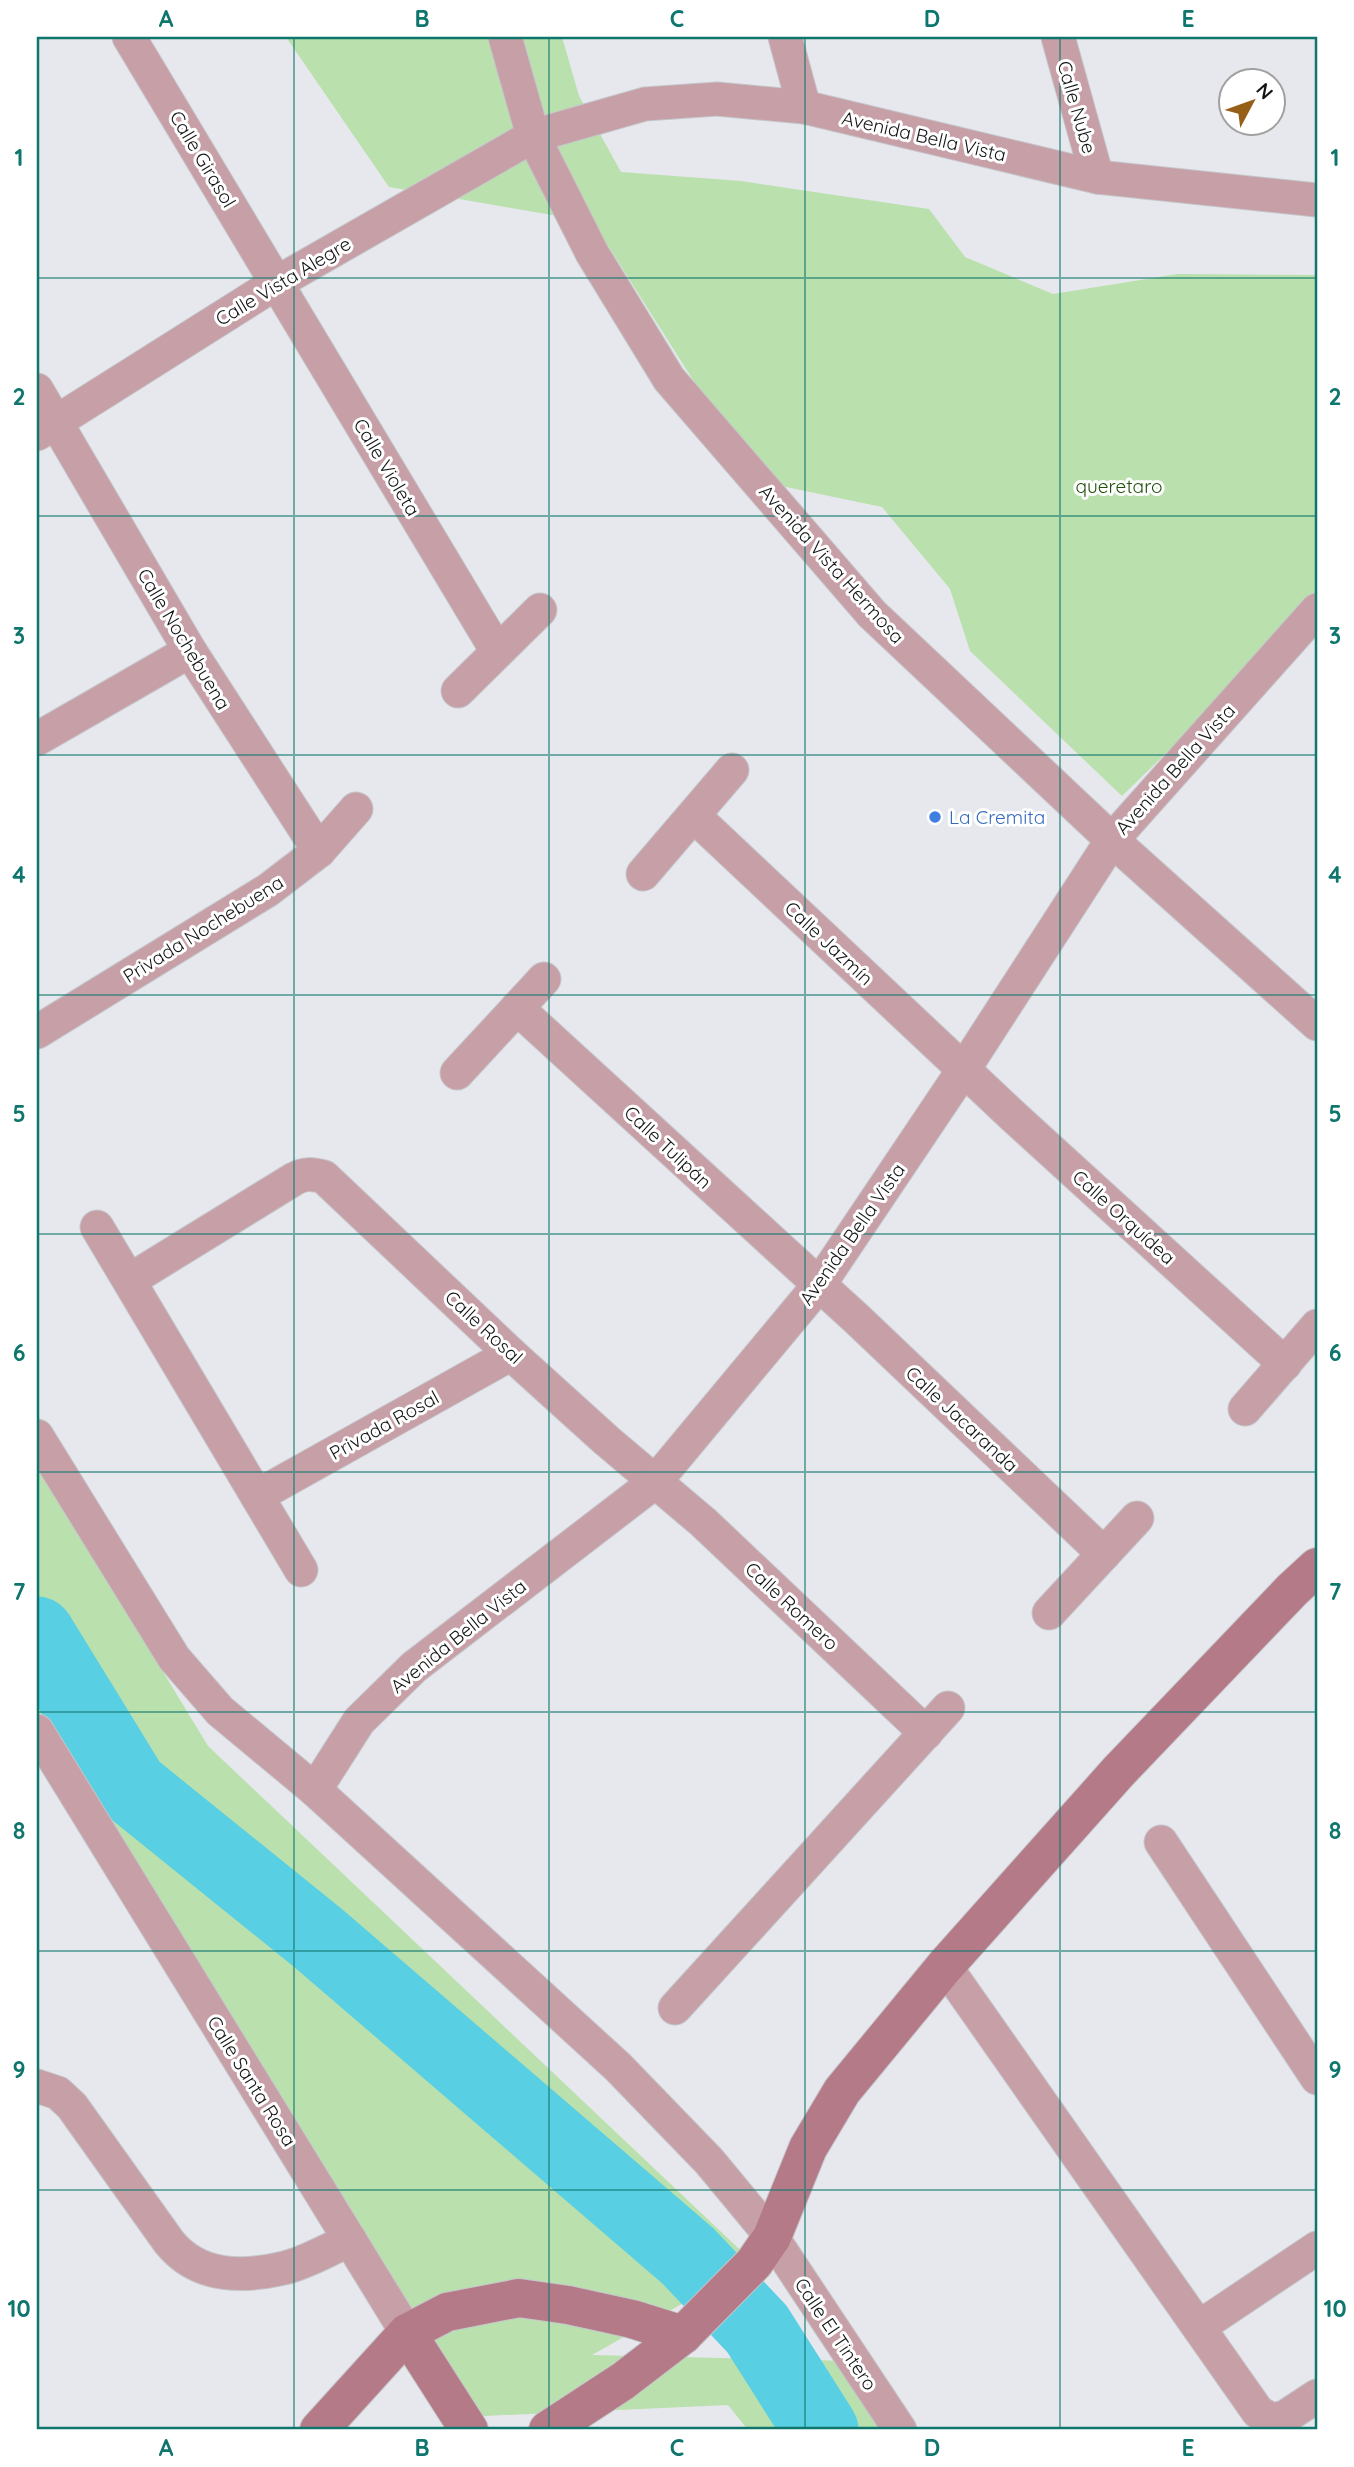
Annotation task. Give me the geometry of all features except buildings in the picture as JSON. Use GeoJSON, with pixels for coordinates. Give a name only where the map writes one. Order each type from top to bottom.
{"type":"FeatureCollection","features":[{"type":"Feature","properties":{"kind":"street","name":"Calle Girasol"},"geometry":{"type":"LineString","coordinates":[[129,37],[278,282]]}},
{"type":"Feature","properties":{"kind":"street","name":"Avenida Vista Hermosa"},"geometry":{"type":"LineString","coordinates":[[505,37],[533,136],[592,253],[669,379],[872,614],[1112,840],[1317,1024]]}},
{"type":"Feature","properties":{"kind":"street"},"geometry":{"type":"LineString","coordinates":[[785,37],[804,107]]}},
{"type":"Feature","properties":{"kind":"street","name":"Calle Nube"},"geometry":{"type":"LineString","coordinates":[[1058,37],[1097,177]]}},
{"type":"Feature","properties":{"kind":"street","name":"Avenida Bella Vista"},"geometry":{"type":"LineString","coordinates":[[533,136],[645,104],[717,99],[804,107],[1097,177],[1317,200]]}},
{"type":"Feature","properties":{"kind":"street","name":"Calle Vista Alegre"},"geometry":{"type":"LineString","coordinates":[[47,428],[278,282],[533,136]]}},
{"type":"Feature","properties":{"kind":"street","name":"Calle Violeta"},"geometry":{"type":"LineString","coordinates":[[278,282],[496,651]]}},
{"type":"Feature","properties":{"kind":"street","name":"Calle Nochebuena"},"geometry":{"type":"LineString","coordinates":[[37,390],[47,428],[319,851]]}},
{"type":"Feature","properties":{"kind":"street"},"geometry":{"type":"LineString","coordinates":[[458,691],[540,610]]}},
{"type":"Feature","properties":{"kind":"street","name":"Avenida Bella Vista"},"geometry":{"type":"LineString","coordinates":[[315,1790],[359,1721],[414,1667],[655,1482],[819,1285],[964,1069],[1112,840],[1314,620]]}},
{"type":"Feature","properties":{"kind":"street"},"geometry":{"type":"LineString","coordinates":[[37,739],[190,651]]}},
{"type":"Feature","properties":{"kind":"street"},"geometry":{"type":"LineString","coordinates":[[643,874],[732,771]]}},
{"type":"Feature","properties":{"kind":"street","name":"Privada Nochebuena"},"geometry":{"type":"LineString","coordinates":[[37,1032],[268,890],[319,851],[356,809]]}},
{"type":"Feature","properties":{"kind":"street","name":"Calle Jazmín"},"geometry":{"type":"LineString","coordinates":[[694,816],[964,1069]]}},
{"type":"Feature","properties":{"kind":"street"},"geometry":{"type":"LineString","coordinates":[[457,1073],[544,979]]}},
{"type":"Feature","properties":{"kind":"street","name":"Calle Tulipán"},"geometry":{"type":"LineString","coordinates":[[517,1008],[819,1285]]}},
{"type":"Feature","properties":{"kind":"street","name":"Calle Orquídea"},"geometry":{"type":"LineString","coordinates":[[964,1069],[1284,1364]]}},
{"type":"Feature","properties":{"kind":"street","name":"Calle Rosal"},"geometry":{"type":"LineString","coordinates":[[130,1280],[303,1174],[324,1177],[511,1354],[655,1482]]}},
{"type":"Feature","properties":{"kind":"street"},"geometry":{"type":"LineString","coordinates":[[97,1227],[301,1570]]}},
{"type":"Feature","properties":{"kind":"street","name":"Calle Jacaranda"},"geometry":{"type":"LineString","coordinates":[[819,1285],[1104,1554]]}},
{"type":"Feature","properties":{"kind":"street"},"geometry":{"type":"LineString","coordinates":[[1245,1409],[1317,1326]]}},
{"type":"Feature","properties":{"kind":"street","name":"Privada Rosal"},"geometry":{"type":"LineString","coordinates":[[257,1496],[511,1354]]}},
{"type":"Feature","properties":{"kind":"street","name":"Calle El Tintero"},"geometry":{"type":"LineString","coordinates":[[37,1436],[174,1658],[220,1711],[315,1790],[618,2067],[709,2161],[763,2250],[900,2430]]}},
{"type":"Feature","properties":{"kind":"street","name":"Calle Romero"},"geometry":{"type":"LineString","coordinates":[[655,1482],[703,1522],[926,1733]]}},
{"type":"Feature","properties":{"kind":"street"},"geometry":{"type":"LineString","coordinates":[[1049,1613],[1137,1518]]}},
{"type":"Feature","properties":{"kind":"street"},"geometry":{"type":"LineString","coordinates":[[548,2430],[623,2381],[691,2327],[763,2250],[808,2148],[842,2091],[945,1966],[1118,1772],[1317,1567]]}},
{"type":"Feature","properties":{"kind":"street"},"geometry":{"type":"LineString","coordinates":[[675,2008],[948,1709]]}},
{"type":"Feature","properties":{"kind":"street","name":"Calle Santa Rosa"},"geometry":{"type":"LineString","coordinates":[[37,1731],[469,2430]]}},
{"type":"Feature","properties":{"kind":"street"},"geometry":{"type":"LineString","coordinates":[[1161,1842],[1317,2078]]}},
{"type":"Feature","properties":{"kind":"street"},"geometry":{"type":"LineString","coordinates":[[945,1966],[1258,2412],[1272,2420],[1284,2417],[1317,2396]]}},
{"type":"Feature","properties":{"kind":"street"},"geometry":{"type":"LineString","coordinates":[[37,2086],[58,2092],[72,2106],[179,2255],[196,2266],[219,2273],[239,2274],[286,2268],[350,2241]]}},
{"type":"Feature","properties":{"kind":"street"},"geometry":{"type":"LineString","coordinates":[[1199,2327],[1317,2248]]}},
{"type":"Feature","properties":{"kind":"street"},"geometry":{"type":"LineString","coordinates":[[319,2430],[407,2333],[447,2312],[519,2298],[691,2327]]}},
{"type":"Feature","properties":{"kind":"green space","name":"queretaro"},"geometry":{"type":"Polygon","coordinates":[[[286,37],[562,37],[579,96],[621,172],[741,181],[929,209],[965,257],[1053,294],[1178,274],[1317,275],[1317,606],[1122,796],[970,651],[950,589],[882,507],[757,481],[593,222],[389,187],[286,37]]]}},
{"type":"Feature","properties":{"kind":"green space"},"geometry":{"type":"Polygon","coordinates":[[[37,1464],[208,1746],[754,2263],[592,2355],[854,2361],[899,2430],[748,2430],[728,2405],[483,2416],[189,1979],[37,1731],[37,1464]]]}},
{"type":"Feature","properties":{"kind":"waterway"},"geometry":{"type":"LineString","coordinates":[[37,1634],[131,1787],[318,1938],[688,2256],[757,2329],[821,2430]]}},
{"type":"Feature","properties":{"kind":"place","name":"La Cremita"},"geometry":{"type":"Point","coordinates":[935,817]}}]}
